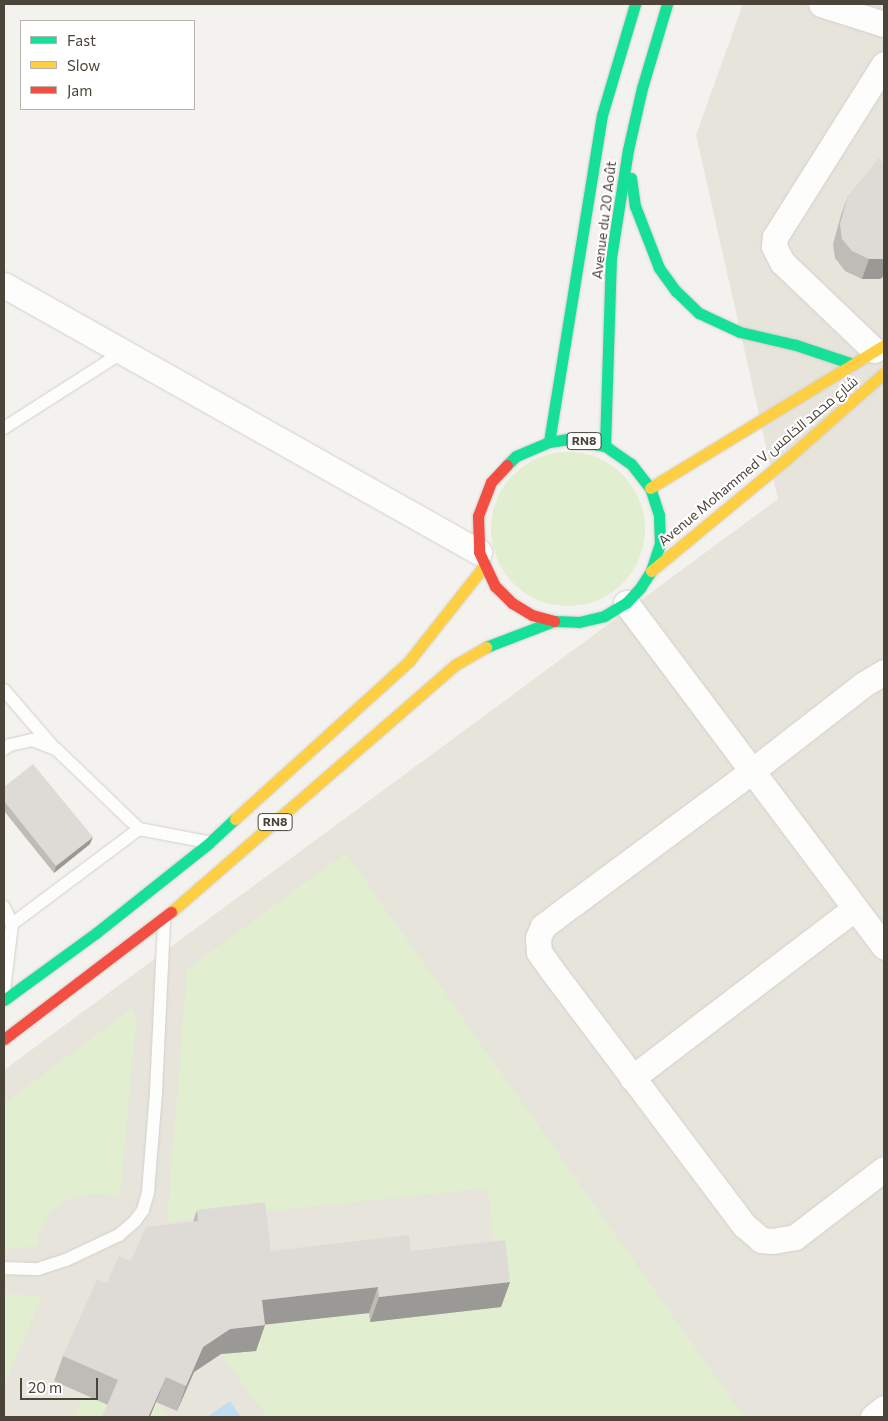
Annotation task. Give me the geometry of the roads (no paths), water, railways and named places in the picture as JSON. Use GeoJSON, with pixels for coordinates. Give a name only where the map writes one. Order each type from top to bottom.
{"type":"FeatureCollection","features":[{"type":"Feature","properties":{"kind":"main road","name":"Avenue du 20 Août"},"geometry":{"type":"LineString","coordinates":[[549,442],[602,115],[635,4]]}},
{"type":"Feature","properties":{"kind":"main road","name":"Avenue du 20 Août"},"geometry":{"type":"LineString","coordinates":[[605,446],[612,258],[628,150],[642,88],[667,4]]}},
{"type":"Feature","properties":{"kind":"main road"},"geometry":{"type":"LineString","coordinates":[[628,150],[634,206],[659,268],[676,291],[699,313],[740,332],[796,345],[854,364]]}},
{"type":"Feature","properties":{"kind":"main road","name":"Avenue Mohammed V شارع محمد الخامس"},"geometry":{"type":"LineString","coordinates":[[650,488],[879,347]]}},
{"type":"Feature","properties":{"kind":"main road","name":"Avenue Mohammed V شارع محمد الخامس"},"geometry":{"type":"LineString","coordinates":[[651,571],[789,457],[884,373]]}},
{"type":"Feature","properties":{"kind":"main road","name":"RN8"},"geometry":{"type":"LineString","coordinates":[[568,439],[605,446],[631,464],[650,488],[659,515],[660,544],[651,571],[640,588],[626,603],[604,616],[579,622],[554,621],[532,615],[512,603],[495,586],[481,559],[478,516],[491,482],[516,456],[549,442],[568,439]]}},
{"type":"Feature","properties":{"kind":"main road","name":"RN8"},"geometry":{"type":"LineString","coordinates":[[4,1000],[96,933],[210,843],[409,661],[481,559]]}},
{"type":"Feature","properties":{"kind":"main road","name":"RN8"},"geometry":{"type":"LineString","coordinates":[[4,1039],[164,918],[455,664],[495,642],[554,621]]}},
{"type":"Feature","properties":{"kind":"street"},"geometry":{"type":"LineString","coordinates":[[821,4],[884,24]]}},
{"type":"Feature","properties":{"kind":"street"},"geometry":{"type":"LineString","coordinates":[[879,347],[782,262],[774,246],[776,237],[884,64]]}},
{"type":"Feature","properties":{"kind":"street"},"geometry":{"type":"LineString","coordinates":[[4,285],[481,559]]}},
{"type":"Feature","properties":{"kind":"street"},"geometry":{"type":"LineString","coordinates":[[626,603],[884,947]]}},
{"type":"Feature","properties":{"kind":"street"},"geometry":{"type":"LineString","coordinates":[[884,672],[864,684],[752,772],[574,902],[543,926],[538,938],[539,952],[551,969],[744,1225],[761,1240],[772,1241],[794,1237],[884,1168]]}},
{"type":"Feature","properties":{"kind":"street"},"geometry":{"type":"LineString","coordinates":[[632,1078],[855,908]]}},
{"type":"Feature","properties":{"kind":"street"},"geometry":{"type":"LineString","coordinates":[[873,1417],[884,1408]]}},
{"type":"Feature","properties":{"kind":"lane"},"geometry":{"type":"LineString","coordinates":[[4,428],[123,352]]}},
{"type":"Feature","properties":{"kind":"lane"},"geometry":{"type":"LineString","coordinates":[[4,690],[56,750],[139,829],[210,843]]}},
{"type":"Feature","properties":{"kind":"lane"},"geometry":{"type":"LineString","coordinates":[[4,749],[10,745],[32,740],[56,750]]}},
{"type":"Feature","properties":{"kind":"lane"},"geometry":{"type":"LineString","coordinates":[[12,924],[139,829]]}},
{"type":"Feature","properties":{"kind":"lane"},"geometry":{"type":"LineString","coordinates":[[4,907],[12,924],[4,991]]}},
{"type":"Feature","properties":{"kind":"lane"},"geometry":{"type":"LineString","coordinates":[[4,1268],[38,1269],[66,1260],[119,1234],[135,1221],[143,1210],[148,1192],[156,1092],[164,918]]}},
{"type":"Feature","properties":{"kind":"water"},"geometry":{"type":"Polygon","coordinates":[[[230,1401],[241,1417],[207,1417],[230,1401]]]}}]}
